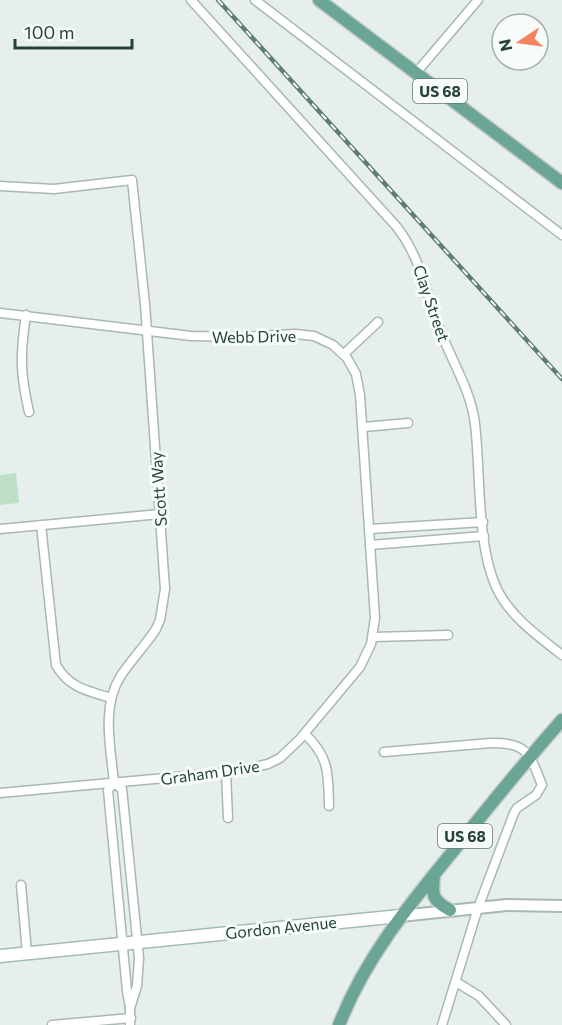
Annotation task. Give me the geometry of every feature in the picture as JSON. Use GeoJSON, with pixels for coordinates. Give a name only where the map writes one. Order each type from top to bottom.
{"type":"FeatureCollection","features":[{"type":"Feature","properties":{"kind":"main road","name":"US 68"},"geometry":{"type":"LineString","coordinates":[[319,0],[562,183]]}},
{"type":"Feature","properties":{"kind":"main road","name":"US 68"},"geometry":{"type":"LineString","coordinates":[[339,1025],[361,977],[400,916],[562,720]]}},
{"type":"Feature","properties":{"kind":"main road"},"geometry":{"type":"LineString","coordinates":[[434,875],[435,900],[450,910]]}},
{"type":"Feature","properties":{"kind":"main road","name":"Gordon Avenue"},"geometry":{"type":"LineString","coordinates":[[0,956],[400,916]]}},
{"type":"Feature","properties":{"kind":"street","name":"Clay Street"},"geometry":{"type":"LineString","coordinates":[[191,0],[396,226],[411,247],[421,268],[441,333],[468,391],[472,405],[484,536],[491,573],[508,608],[562,655]]}},
{"type":"Feature","properties":{"kind":"street"},"geometry":{"type":"LineString","coordinates":[[255,0],[560,230]]}},
{"type":"Feature","properties":{"kind":"street"},"geometry":{"type":"LineString","coordinates":[[416,73],[478,0]]}},
{"type":"Feature","properties":{"kind":"street","name":"Scott Way"},"geometry":{"type":"LineString","coordinates":[[0,186],[54,189],[132,180],[147,331],[165,589],[160,620],[151,638],[119,679],[111,698],[109,720],[114,783],[108,790],[130,1021]]}},
{"type":"Feature","properties":{"kind":"street","name":"Webb Drive"},"geometry":{"type":"LineString","coordinates":[[0,313],[216,337],[305,335],[322,339],[344,354]]}},
{"type":"Feature","properties":{"kind":"street"},"geometry":{"type":"LineString","coordinates":[[26,315],[20,362],[21,378],[29,412]]}},
{"type":"Feature","properties":{"kind":"street"},"geometry":{"type":"LineString","coordinates":[[378,322],[344,354],[356,374],[360,395],[370,545],[484,536]]}},
{"type":"Feature","properties":{"kind":"street"},"geometry":{"type":"LineString","coordinates":[[363,427],[408,423]]}},
{"type":"Feature","properties":{"kind":"street"},"geometry":{"type":"LineString","coordinates":[[0,529],[160,514]]}},
{"type":"Feature","properties":{"kind":"street"},"geometry":{"type":"LineString","coordinates":[[370,529],[483,522]]}},
{"type":"Feature","properties":{"kind":"street"},"geometry":{"type":"LineString","coordinates":[[41,525],[56,665],[74,686],[111,698]]}},
{"type":"Feature","properties":{"kind":"street","name":"Graham Drive"},"geometry":{"type":"LineString","coordinates":[[0,793],[226,773],[268,764],[290,750],[360,667],[373,637],[375,618],[370,545]]}},
{"type":"Feature","properties":{"kind":"street"},"geometry":{"type":"LineString","coordinates":[[373,637],[448,635]]}},
{"type":"Feature","properties":{"kind":"street"},"geometry":{"type":"LineString","coordinates":[[305,734],[318,746],[326,759],[330,806]]}},
{"type":"Feature","properties":{"kind":"street"},"geometry":{"type":"LineString","coordinates":[[384,752],[497,743],[515,746],[531,756],[542,785],[536,795],[517,808],[478,908],[442,1025]]}},
{"type":"Feature","properties":{"kind":"street"},"geometry":{"type":"LineString","coordinates":[[226,773],[228,818]]}},
{"type":"Feature","properties":{"kind":"street","name":"Scott Way"},"geometry":{"type":"LineString","coordinates":[[114,783],[122,789],[138,942],[138,980],[130,1008]]}},
{"type":"Feature","properties":{"kind":"street"},"geometry":{"type":"LineString","coordinates":[[114,857],[129,856]]}},
{"type":"Feature","properties":{"kind":"street"},"geometry":{"type":"LineString","coordinates":[[21,885],[27,953]]}},
{"type":"Feature","properties":{"kind":"street","name":"Gordon Avenue"},"geometry":{"type":"LineString","coordinates":[[400,916],[533,904],[562,906]]}},
{"type":"Feature","properties":{"kind":"street"},"geometry":{"type":"LineString","coordinates":[[456,982],[479,996],[506,1025]]}},
{"type":"Feature","properties":{"kind":"street"},"geometry":{"type":"LineString","coordinates":[[52,1025],[130,1021]]}},
{"type":"Feature","properties":{"kind":"green space"},"geometry":{"type":"Polygon","coordinates":[[[16,473],[19,503],[0,505],[0,475],[16,473]]]}},
{"type":"Feature","properties":{"kind":"railway"},"geometry":{"type":"LineString","coordinates":[[218,0],[562,379]]}}]}
